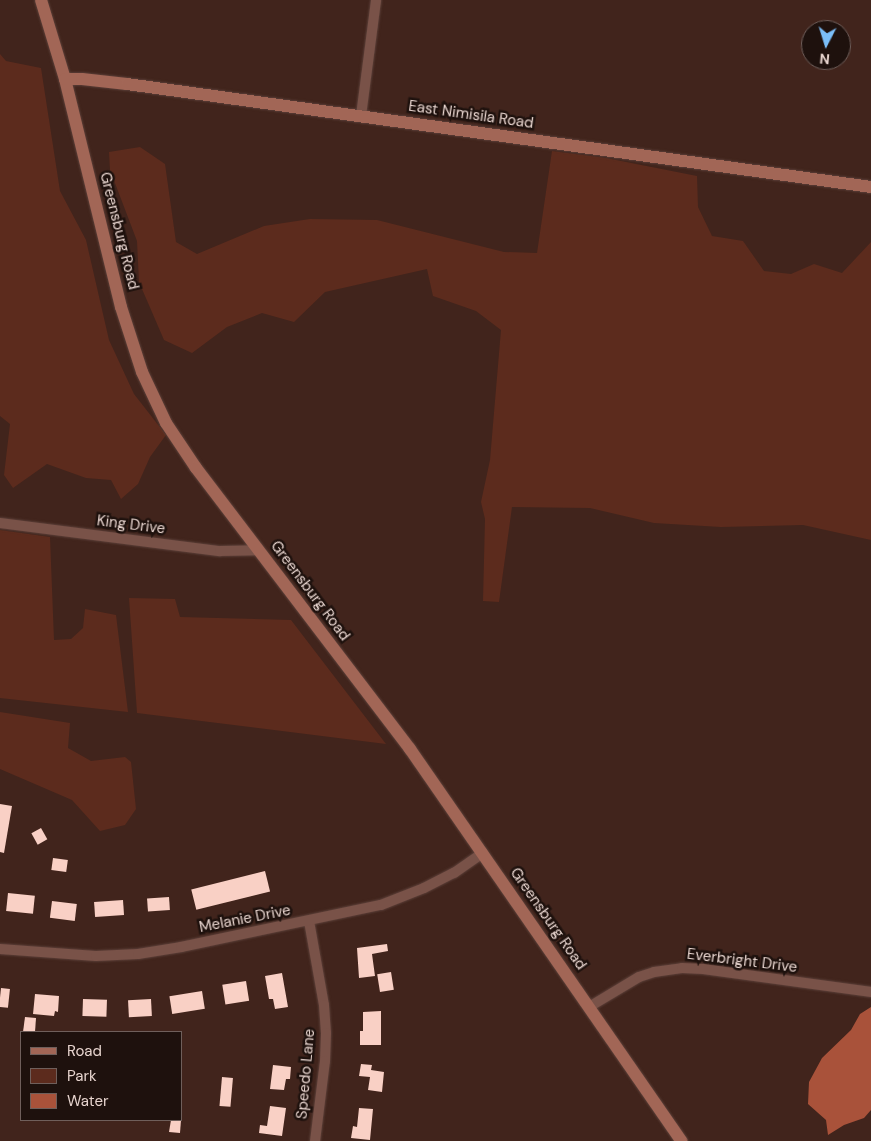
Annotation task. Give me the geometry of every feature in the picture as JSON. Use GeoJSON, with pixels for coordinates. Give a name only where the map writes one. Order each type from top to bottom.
{"type":"FeatureCollection","features":[{"type":"Feature","properties":{"kind":"main road","name":"Greensburg Road"},"geometry":{"type":"LineString","coordinates":[[41,0],[65,79],[121,307],[142,372],[155,401],[180,445],[410,749],[681,1141]]}},
{"type":"Feature","properties":{"kind":"main road","name":"East Nimisila Road"},"geometry":{"type":"LineString","coordinates":[[65,79],[118,83],[871,187]]}},
{"type":"Feature","properties":{"kind":"street"},"geometry":{"type":"LineString","coordinates":[[361,116],[376,0]]}},
{"type":"Feature","properties":{"kind":"street","name":"King Drive"},"geometry":{"type":"LineString","coordinates":[[0,523],[220,551],[259,550]]}},
{"type":"Feature","properties":{"kind":"street","name":"Melanie Drive"},"geometry":{"type":"LineString","coordinates":[[0,949],[68,956],[138,954],[309,921],[381,906],[402,898],[454,873],[482,853]]}},
{"type":"Feature","properties":{"kind":"street","name":"Speedo Lane"},"geometry":{"type":"LineString","coordinates":[[309,921],[324,1005],[326,1033],[315,1141]]}},
{"type":"Feature","properties":{"kind":"street","name":"Everbright Drive"},"geometry":{"type":"LineString","coordinates":[[589,1007],[639,977],[654,972],[682,968],[703,969],[871,992]]}},
{"type":"Feature","properties":{"kind":"green space"},"geometry":{"type":"Polygon","coordinates":[[[0,54],[6,61],[41,68],[60,191],[86,240],[109,340],[134,394],[166,435],[150,457],[138,484],[121,499],[111,480],[86,478],[47,464],[13,488],[4,475],[10,424],[0,416],[0,54]]]}},
{"type":"Feature","properties":{"kind":"green space"},"geometry":{"type":"Polygon","coordinates":[[[140,147],[165,164],[176,242],[197,254],[264,226],[310,219],[377,220],[504,252],[537,253],[552,151],[606,158],[697,176],[698,207],[712,236],[743,241],[764,271],[791,274],[814,264],[842,273],[871,242],[871,540],[803,525],[721,527],[654,523],[590,508],[512,507],[499,602],[483,601],[485,519],[481,502],[490,460],[501,330],[476,311],[433,296],[427,269],[325,292],[294,322],[262,313],[227,327],[192,353],[164,340],[139,282],[137,241],[110,170],[109,152],[140,147]]]}},
{"type":"Feature","properties":{"kind":"green space"},"geometry":{"type":"Polygon","coordinates":[[[0,530],[50,537],[54,640],[71,639],[83,628],[85,609],[116,615],[128,712],[0,698],[0,530]]]}},
{"type":"Feature","properties":{"kind":"green space"},"geometry":{"type":"Polygon","coordinates":[[[129,598],[175,599],[180,617],[291,620],[386,744],[137,713],[129,598]]]}},
{"type":"Feature","properties":{"kind":"green space"},"geometry":{"type":"Polygon","coordinates":[[[0,712],[70,723],[68,748],[91,761],[125,757],[131,762],[136,809],[125,825],[100,831],[72,800],[0,769],[0,712]]]}},
{"type":"Feature","properties":{"kind":"water"},"geometry":{"type":"Polygon","coordinates":[[[871,1007],[871,1110],[864,1118],[844,1125],[828,1135],[826,1120],[808,1104],[809,1082],[822,1058],[851,1030],[860,1014],[871,1007]]]}},
{"type":"Feature","properties":{"kind":"building"},"geometry":{"type":"Polygon","coordinates":[[[0,804],[12,806],[4,853],[0,852],[0,804]]]}},
{"type":"Feature","properties":{"kind":"building"},"geometry":{"type":"Polygon","coordinates":[[[41,828],[47,839],[38,845],[31,833],[41,828]]]}},
{"type":"Feature","properties":{"kind":"building"},"geometry":{"type":"Polygon","coordinates":[[[53,858],[68,860],[66,872],[51,870],[53,858]]]}},
{"type":"Feature","properties":{"kind":"building"},"geometry":{"type":"Polygon","coordinates":[[[265,871],[270,891],[196,910],[191,889],[265,871]]]}},
{"type":"Feature","properties":{"kind":"building"},"geometry":{"type":"Polygon","coordinates":[[[8,893],[35,896],[33,914],[6,911],[8,893]]]}},
{"type":"Feature","properties":{"kind":"building"},"geometry":{"type":"Polygon","coordinates":[[[169,897],[170,910],[148,912],[147,899],[169,897]]]}},
{"type":"Feature","properties":{"kind":"building"},"geometry":{"type":"Polygon","coordinates":[[[123,900],[124,915],[95,917],[94,902],[123,900]]]}},
{"type":"Feature","properties":{"kind":"building"},"geometry":{"type":"Polygon","coordinates":[[[52,901],[77,904],[75,921],[50,918],[52,901]]]}},
{"type":"Feature","properties":{"kind":"building"},"geometry":{"type":"Polygon","coordinates":[[[387,944],[388,951],[372,954],[375,976],[359,978],[357,948],[387,944]]]}},
{"type":"Feature","properties":{"kind":"building"},"geometry":{"type":"Polygon","coordinates":[[[391,972],[394,990],[380,992],[377,974],[391,972]]]}},
{"type":"Feature","properties":{"kind":"building"},"geometry":{"type":"Polygon","coordinates":[[[282,973],[288,1007],[275,1009],[273,999],[269,999],[265,976],[282,973]]]}},
{"type":"Feature","properties":{"kind":"building"},"geometry":{"type":"Polygon","coordinates":[[[246,981],[249,1001],[225,1005],[222,985],[246,981]]]}},
{"type":"Feature","properties":{"kind":"building"},"geometry":{"type":"Polygon","coordinates":[[[1,988],[10,989],[8,1008],[0,1007],[1,988]]]}},
{"type":"Feature","properties":{"kind":"building"},"geometry":{"type":"Polygon","coordinates":[[[202,991],[205,1009],[172,1014],[169,996],[202,991]]]}},
{"type":"Feature","properties":{"kind":"building"},"geometry":{"type":"Polygon","coordinates":[[[35,994],[59,996],[58,1012],[55,1011],[54,1016],[33,1014],[35,994]]]}},
{"type":"Feature","properties":{"kind":"building"},"geometry":{"type":"Polygon","coordinates":[[[83,999],[107,1000],[106,1017],[82,1016],[83,999]]]}},
{"type":"Feature","properties":{"kind":"building"},"geometry":{"type":"Polygon","coordinates":[[[151,999],[152,1016],[129,1017],[128,1000],[151,999]]]}},
{"type":"Feature","properties":{"kind":"building"},"geometry":{"type":"Polygon","coordinates":[[[381,1011],[381,1045],[360,1045],[360,1031],[363,1031],[363,1012],[381,1011]]]}},
{"type":"Feature","properties":{"kind":"building"},"geometry":{"type":"Polygon","coordinates":[[[25,1017],[36,1018],[35,1031],[23,1031],[25,1017]]]}},
{"type":"Feature","properties":{"kind":"building"},"geometry":{"type":"Polygon","coordinates":[[[361,1064],[372,1065],[371,1070],[384,1072],[382,1092],[368,1090],[370,1077],[359,1076],[361,1064]]]}},
{"type":"Feature","properties":{"kind":"building"},"geometry":{"type":"Polygon","coordinates":[[[273,1065],[291,1067],[290,1079],[286,1079],[284,1090],[270,1089],[273,1065]]]}},
{"type":"Feature","properties":{"kind":"building"},"geometry":{"type":"Polygon","coordinates":[[[222,1077],[233,1078],[230,1107],[219,1106],[222,1077]]]}},
{"type":"Feature","properties":{"kind":"building"},"geometry":{"type":"Polygon","coordinates":[[[270,1106],[286,1108],[282,1136],[259,1133],[260,1125],[267,1126],[270,1106]]]}},
{"type":"Feature","properties":{"kind":"building"},"geometry":{"type":"Polygon","coordinates":[[[359,1108],[373,1109],[370,1140],[351,1138],[353,1126],[357,1127],[359,1108]]]}},
{"type":"Feature","properties":{"kind":"building"},"geometry":{"type":"Polygon","coordinates":[[[171,1121],[181,1121],[180,1133],[169,1132],[171,1121]]]}}]}
